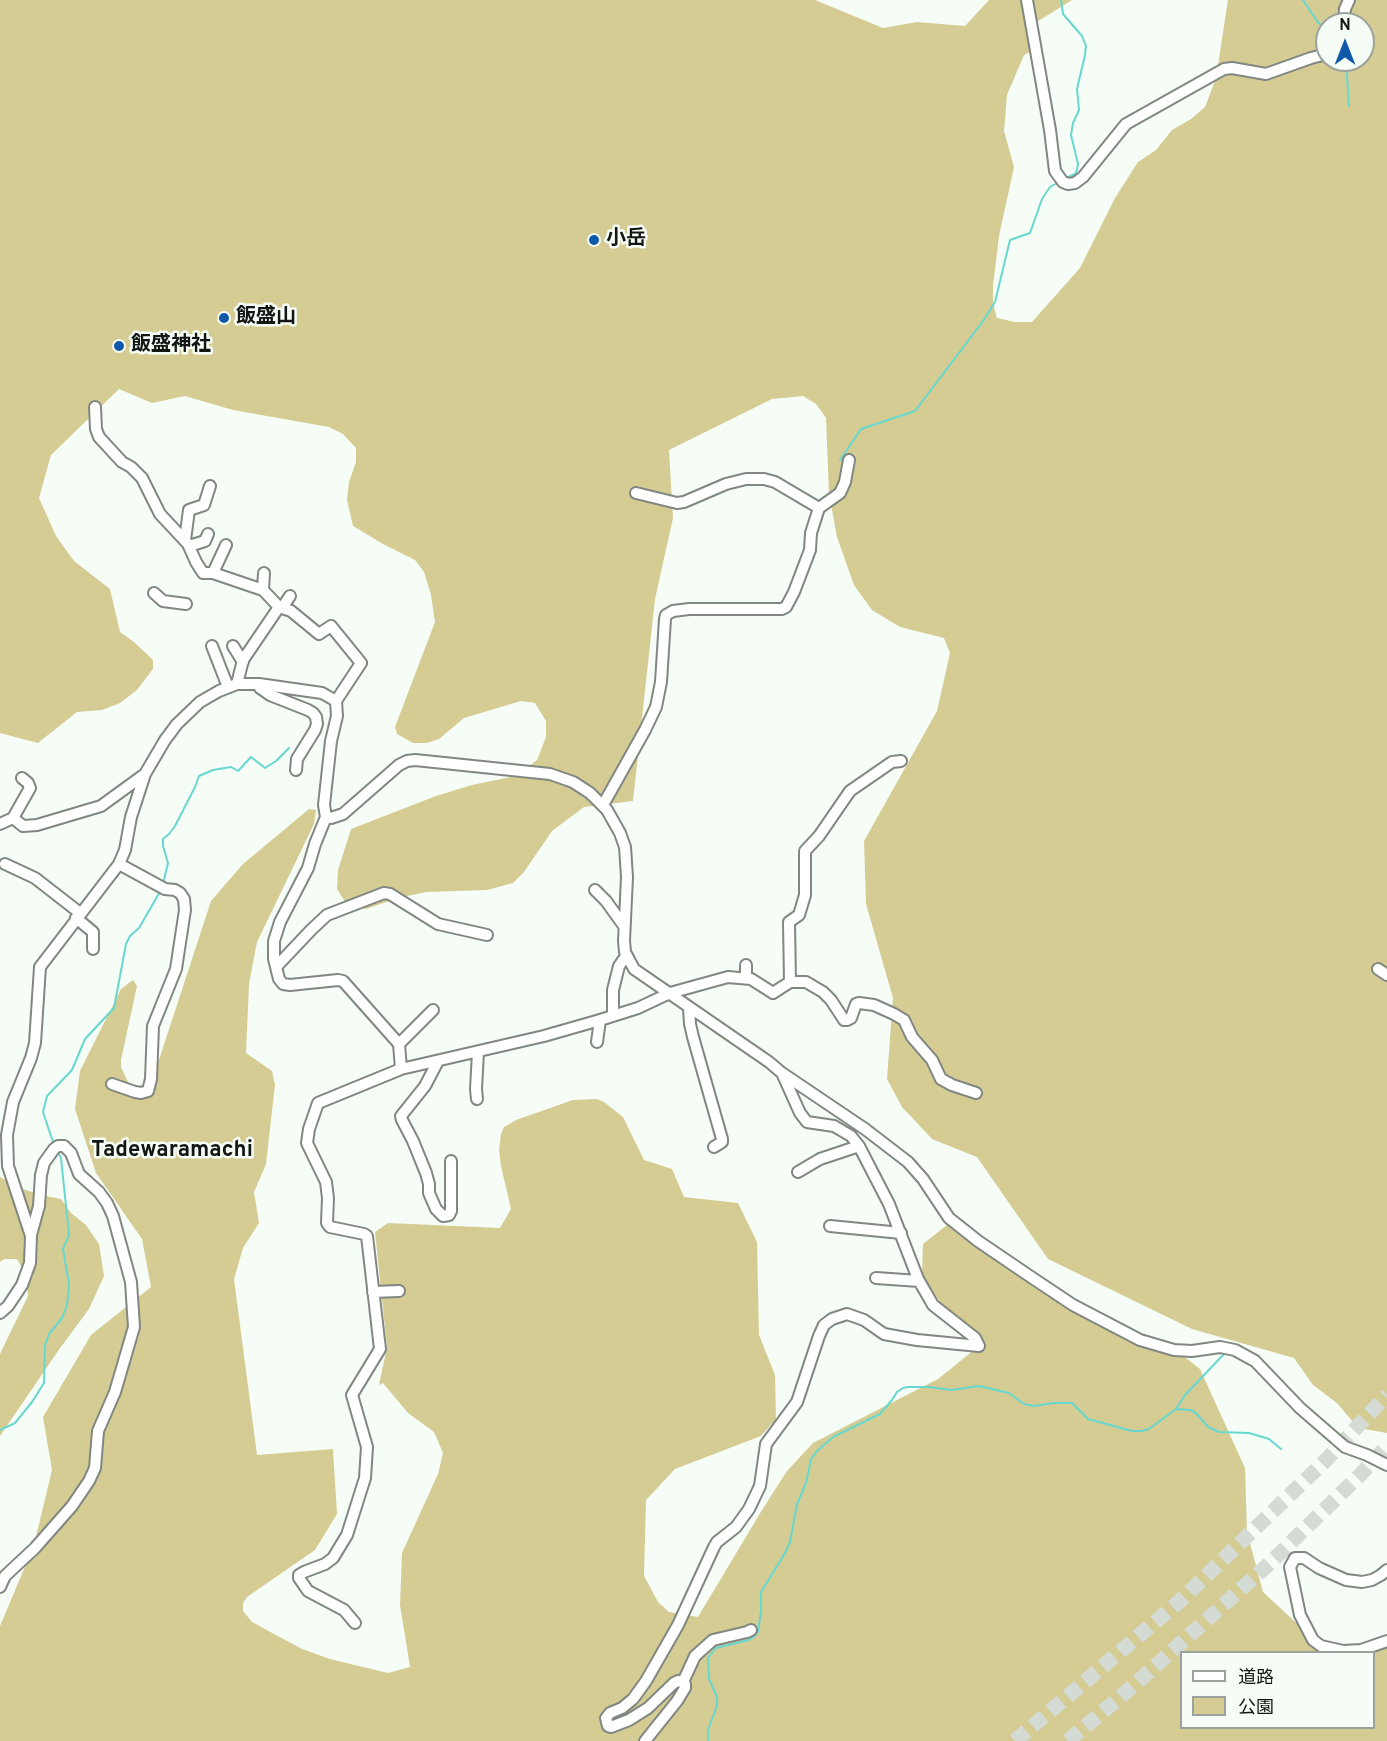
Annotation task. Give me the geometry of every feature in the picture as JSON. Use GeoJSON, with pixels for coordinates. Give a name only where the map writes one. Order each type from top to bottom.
{"type":"FeatureCollection","features":[{"type":"Feature","properties":{"kind":"street"},"geometry":{"type":"LineString","coordinates":[[1027,0],[1055,171],[1061,180],[1075,183],[1126,124],[1224,69],[1266,74],[1315,57]]}},
{"type":"Feature","properties":{"kind":"street"},"geometry":{"type":"LineString","coordinates":[[95,407],[96,429],[99,437],[122,462],[142,478],[160,514],[187,543],[203,573],[213,573],[263,590],[280,608],[291,611],[320,634],[331,626],[361,663],[336,701],[338,716],[331,741],[324,805],[326,817],[308,868],[280,922],[274,941],[274,959],[279,979],[283,984],[343,981],[399,1044],[400,1069]]}},
{"type":"Feature","properties":{"kind":"street"},"geometry":{"type":"LineString","coordinates":[[603,805],[656,706],[661,682],[666,615],[673,611],[689,609],[782,609],[786,607],[810,550],[811,533],[819,508],[840,493],[845,482],[849,460]]}},
{"type":"Feature","properties":{"kind":"street"},"geometry":{"type":"LineString","coordinates":[[636,493],[677,503],[726,484],[746,479],[765,480],[775,482],[819,508]]}},
{"type":"Feature","properties":{"kind":"street"},"geometry":{"type":"LineString","coordinates":[[187,543],[189,510],[204,505],[210,486]]}},
{"type":"Feature","properties":{"kind":"street"},"geometry":{"type":"LineString","coordinates":[[187,543],[205,541],[208,534]]}},
{"type":"Feature","properties":{"kind":"street"},"geometry":{"type":"LineString","coordinates":[[213,573],[226,545]]}},
{"type":"Feature","properties":{"kind":"street"},"geometry":{"type":"LineString","coordinates":[[263,590],[264,573]]}},
{"type":"Feature","properties":{"kind":"street"},"geometry":{"type":"LineString","coordinates":[[154,593],[163,601],[186,604]]}},
{"type":"Feature","properties":{"kind":"street"},"geometry":{"type":"LineString","coordinates":[[233,685],[251,647],[290,596]]}},
{"type":"Feature","properties":{"kind":"street"},"geometry":{"type":"LineString","coordinates":[[212,646],[233,685]]}},
{"type":"Feature","properties":{"kind":"street"},"geometry":{"type":"LineString","coordinates":[[233,646],[243,662]]}},
{"type":"Feature","properties":{"kind":"street"},"geometry":{"type":"LineString","coordinates":[[30,1236],[8,1166],[7,1135],[14,1102],[35,1043],[40,967],[119,864],[125,850],[131,817],[144,774],[165,740],[184,716],[200,702],[233,685],[259,684],[322,693],[336,701]]}},
{"type":"Feature","properties":{"kind":"street"},"geometry":{"type":"LineString","coordinates":[[259,684],[260,688],[270,695],[313,712],[316,717],[315,730],[297,759],[296,770]]}},
{"type":"Feature","properties":{"kind":"street"},"geometry":{"type":"LineString","coordinates":[[326,817],[331,818],[343,814],[399,765],[415,760],[550,774],[579,786],[603,805],[625,847],[627,864],[621,896],[624,941],[626,956],[634,969],[865,1129],[908,1162],[923,1179],[949,1218],[978,1241],[1073,1305],[1140,1340],[1174,1350],[1192,1352],[1220,1347],[1235,1350],[1255,1361],[1300,1408],[1345,1447],[1387,1465]]}},
{"type":"Feature","properties":{"kind":"street"},"geometry":{"type":"LineString","coordinates":[[790,982],[789,922],[799,915],[805,895],[805,850],[819,836],[850,791],[892,762],[901,761]]}},
{"type":"Feature","properties":{"kind":"street"},"geometry":{"type":"LineString","coordinates":[[13,818],[23,826],[30,826],[101,806],[144,774]]}},
{"type":"Feature","properties":{"kind":"street"},"geometry":{"type":"LineString","coordinates":[[0,824],[13,818],[30,788],[22,778]]}},
{"type":"Feature","properties":{"kind":"street"},"geometry":{"type":"LineString","coordinates":[[5,864],[35,878],[78,916],[93,932],[93,949]]}},
{"type":"Feature","properties":{"kind":"street"},"geometry":{"type":"LineString","coordinates":[[112,1084],[141,1093],[148,1090],[150,1086],[153,1026],[177,969],[185,910],[183,897],[178,891],[161,887],[119,864]]}},
{"type":"Feature","properties":{"kind":"street"},"geometry":{"type":"LineString","coordinates":[[276,967],[327,915],[384,893],[390,894],[438,924],[488,935]]}},
{"type":"Feature","properties":{"kind":"street"},"geometry":{"type":"LineString","coordinates":[[597,897],[624,926]]}},
{"type":"Feature","properties":{"kind":"street"},"geometry":{"type":"LineString","coordinates":[[613,1016],[613,990],[620,966],[626,956]]}},
{"type":"Feature","properties":{"kind":"street"},"geometry":{"type":"LineString","coordinates":[[746,965],[746,978]]}},
{"type":"Feature","properties":{"kind":"street"},"geometry":{"type":"LineString","coordinates":[[355,1623],[344,1610],[308,1591],[299,1578],[299,1575],[333,1558],[347,1535],[364,1478],[368,1447],[352,1395],[380,1349],[367,1236],[330,1227],[327,1223],[326,1182],[308,1143],[308,1135],[318,1103],[400,1069],[514,1044],[600,1020],[638,1008],[670,993],[721,978],[746,978],[756,981],[773,993],[790,982],[806,982],[824,992],[844,1020],[849,1020],[856,1004],[859,1003],[874,1005],[894,1014],[904,1020],[912,1037],[932,1060],[941,1079],[976,1093]]}},
{"type":"Feature","properties":{"kind":"street"},"geometry":{"type":"LineString","coordinates":[[689,1008],[693,1037],[722,1139],[722,1142],[714,1147]]}},
{"type":"Feature","properties":{"kind":"street"},"geometry":{"type":"LineString","coordinates":[[399,1044],[433,1010]]}},
{"type":"Feature","properties":{"kind":"street"},"geometry":{"type":"LineString","coordinates":[[597,1041],[600,1020]]}},
{"type":"Feature","properties":{"kind":"street"},"geometry":{"type":"LineString","coordinates":[[477,1099],[478,1052]]}},
{"type":"Feature","properties":{"kind":"street"},"geometry":{"type":"LineString","coordinates":[[438,1061],[425,1086],[401,1116],[426,1173],[429,1193],[436,1209],[443,1216],[449,1215],[451,1211],[451,1161]]}},
{"type":"Feature","properties":{"kind":"street"},"geometry":{"type":"LineString","coordinates":[[683,1682],[674,1683],[638,1716],[614,1726],[608,1726],[607,1715],[633,1700],[646,1681],[678,1626],[717,1542],[736,1527],[749,1509],[760,1486],[766,1444],[797,1402],[824,1325],[832,1319],[847,1314],[864,1320],[884,1334],[979,1346],[975,1338],[933,1305],[919,1281],[889,1204],[859,1146],[851,1136],[834,1126],[807,1122],[800,1113],[782,1073]]}},
{"type":"Feature","properties":{"kind":"street"},"geometry":{"type":"LineString","coordinates":[[798,1172],[820,1159],[859,1146]]}},
{"type":"Feature","properties":{"kind":"street"},"geometry":{"type":"LineString","coordinates":[[0,1313],[8,1306],[22,1285],[30,1263],[30,1236],[39,1206],[44,1163],[56,1147],[67,1147],[79,1174],[99,1192],[107,1203],[131,1282],[134,1327],[115,1392],[98,1431],[96,1462],[91,1477],[72,1506],[35,1548],[5,1576],[0,1587]]}},
{"type":"Feature","properties":{"kind":"street"},"geometry":{"type":"LineString","coordinates":[[830,1226],[901,1233]]}},
{"type":"Feature","properties":{"kind":"street"},"geometry":{"type":"LineString","coordinates":[[876,1278],[919,1281]]}},
{"type":"Feature","properties":{"kind":"street"},"geometry":{"type":"LineString","coordinates":[[373,1292],[399,1291]]}},
{"type":"Feature","properties":{"kind":"street"},"geometry":{"type":"LineString","coordinates":[[1387,1570],[1382,1575],[1362,1582],[1346,1580],[1319,1568],[1304,1558],[1295,1558],[1290,1567],[1300,1615],[1313,1640],[1321,1646],[1343,1651],[1361,1650],[1387,1641]]}},
{"type":"Feature","properties":{"kind":"street"},"geometry":{"type":"LineString","coordinates":[[645,1741],[685,1688],[683,1682],[695,1656],[713,1640],[751,1630]]}},
{"type":"Feature","properties":{"kind":"green space"},"geometry":{"type":"Polygon","coordinates":[[[0,0],[815,0],[883,28],[917,22],[965,26],[989,0],[1072,0],[1035,23],[1035,49],[1024,55],[1007,95],[1004,131],[1014,167],[999,236],[993,304],[997,318],[1015,322],[1032,322],[1080,268],[1115,198],[1138,162],[1156,150],[1172,130],[1191,119],[1205,107],[1216,78],[1228,0],[1387,0],[1387,1433],[1358,1428],[1337,1403],[1313,1385],[1294,1358],[1192,1329],[1048,1259],[977,1157],[932,1139],[902,1107],[887,1079],[893,998],[866,904],[864,841],[937,711],[950,653],[944,638],[900,627],[872,610],[854,585],[837,537],[829,494],[826,418],[816,404],[803,396],[772,399],[669,450],[673,518],[655,599],[633,801],[584,807],[552,831],[524,872],[513,883],[487,890],[426,892],[398,898],[366,909],[347,905],[337,889],[338,870],[351,829],[436,796],[472,785],[516,776],[537,760],[546,737],[546,721],[535,703],[521,701],[464,718],[439,739],[427,743],[413,743],[397,734],[395,727],[435,622],[431,595],[424,572],[415,560],[353,526],[347,500],[349,482],[356,462],[356,448],[343,434],[329,427],[233,410],[185,396],[152,403],[119,389],[51,455],[39,498],[56,536],[74,561],[110,589],[120,632],[153,660],[153,669],[137,690],[120,703],[102,710],[77,712],[38,743],[0,733],[0,0]]]}},
{"type":"Feature","properties":{"kind":"green space"},"geometry":{"type":"Polygon","coordinates":[[[309,809],[316,810],[314,824],[257,942],[249,984],[246,1053],[272,1071],[275,1085],[266,1164],[254,1192],[259,1223],[243,1248],[234,1279],[257,1455],[333,1449],[337,1514],[315,1550],[247,1597],[243,1603],[243,1611],[252,1622],[302,1649],[330,1659],[388,1673],[410,1667],[400,1605],[402,1553],[438,1474],[443,1453],[434,1432],[408,1413],[383,1383],[379,1385],[387,1347],[375,1232],[388,1223],[500,1228],[511,1209],[499,1150],[504,1127],[516,1120],[573,1100],[597,1099],[623,1117],[644,1160],[672,1169],[684,1197],[738,1203],[757,1242],[759,1335],[775,1375],[776,1419],[761,1436],[675,1469],[646,1500],[644,1576],[658,1602],[669,1612],[698,1617],[787,1471],[813,1443],[938,1379],[974,1350],[922,1276],[923,1244],[947,1225],[1114,1328],[1186,1358],[1200,1369],[1245,1468],[1247,1532],[1263,1592],[1306,1632],[1333,1646],[1361,1651],[1387,1644],[1387,1741],[0,1741],[0,1626],[34,1545],[52,1470],[43,1417],[91,1335],[151,1287],[142,1239],[96,1173],[75,1109],[80,1071],[121,989],[133,980],[137,986],[121,1067],[128,1082],[142,1090],[156,1069],[211,901],[243,864],[309,809]]]}},
{"type":"Feature","properties":{"kind":"green space"},"geometry":{"type":"Polygon","coordinates":[[[0,1177],[20,1188],[61,1199],[71,1213],[86,1225],[99,1244],[104,1276],[89,1309],[0,1436],[0,1354],[28,1296],[26,1275],[17,1259],[4,1259],[0,1262],[0,1177]]]}},
{"type":"Feature","properties":{"kind":"waterway"},"geometry":{"type":"LineString","coordinates":[[1061,0],[1063,14],[1082,36],[1086,46],[1077,89],[1079,110],[1071,135],[1078,164],[1075,174],[1064,179]]}},
{"type":"Feature","properties":{"kind":"waterway"},"geometry":{"type":"LineString","coordinates":[[1303,0],[1315,18]]}},
{"type":"Feature","properties":{"kind":"waterway"},"geometry":{"type":"LineString","coordinates":[[1347,72],[1349,106]]}},
{"type":"Feature","properties":{"kind":"waterway"},"geometry":{"type":"LineString","coordinates":[[840,460],[861,429],[915,411],[995,302],[1010,240],[1030,233],[1042,199],[1050,187],[1059,182]]}},
{"type":"Feature","properties":{"kind":"waterway"},"geometry":{"type":"LineString","coordinates":[[163,884],[168,863],[163,839],[175,826],[199,776],[213,770],[231,767],[238,771],[251,757],[265,768],[289,748]]}},
{"type":"Feature","properties":{"kind":"waterway"},"geometry":{"type":"LineString","coordinates":[[54,1145],[43,1112],[47,1096],[72,1070],[85,1039],[114,1008],[126,944],[130,936],[139,928],[161,890]]}},
{"type":"Feature","properties":{"kind":"waterway"},"geometry":{"type":"LineString","coordinates":[[0,1430],[15,1423],[44,1383],[45,1345],[49,1334],[62,1318],[67,1305],[69,1284],[63,1249],[69,1235],[61,1158],[57,1150]]}},
{"type":"Feature","properties":{"kind":"waterway"},"geometry":{"type":"LineString","coordinates":[[708,1741],[708,1730],[717,1706],[717,1697],[709,1679],[708,1658],[716,1648],[749,1640],[758,1632],[761,1592],[790,1542],[797,1504],[806,1483],[811,1459],[833,1437],[880,1414],[897,1392],[908,1387],[951,1390],[979,1386],[1009,1393],[1024,1404],[1034,1406],[1072,1403],[1088,1419],[1132,1431],[1141,1431],[1149,1429],[1176,1409],[1185,1395],[1224,1354]]}},
{"type":"Feature","properties":{"kind":"waterway"},"geometry":{"type":"LineString","coordinates":[[1176,1409],[1196,1413],[1208,1427],[1219,1432],[1249,1433],[1269,1439],[1281,1449]]}},
{"type":"Feature","properties":{"kind":"tunnel"},"geometry":{"type":"LineString","coordinates":[[1015,1741],[1181,1600],[1325,1461],[1387,1395]]}},
{"type":"Feature","properties":{"kind":"tunnel"},"geometry":{"type":"LineString","coordinates":[[1068,1741],[1270,1563],[1387,1446]]}},
{"type":"Feature","properties":{"kind":"place","name":"小岳"},"geometry":{"type":"Point","coordinates":[594,240]}},
{"type":"Feature","properties":{"kind":"place","name":"飯盛山"},"geometry":{"type":"Point","coordinates":[224,318]}},
{"type":"Feature","properties":{"kind":"place","name":"飯盛神社"},"geometry":{"type":"Point","coordinates":[119,346]}},
{"type":"Feature","properties":{"kind":"district","name":"Tadewaramachi"},"geometry":{"type":"Point","coordinates":[172,1152]}}]}
